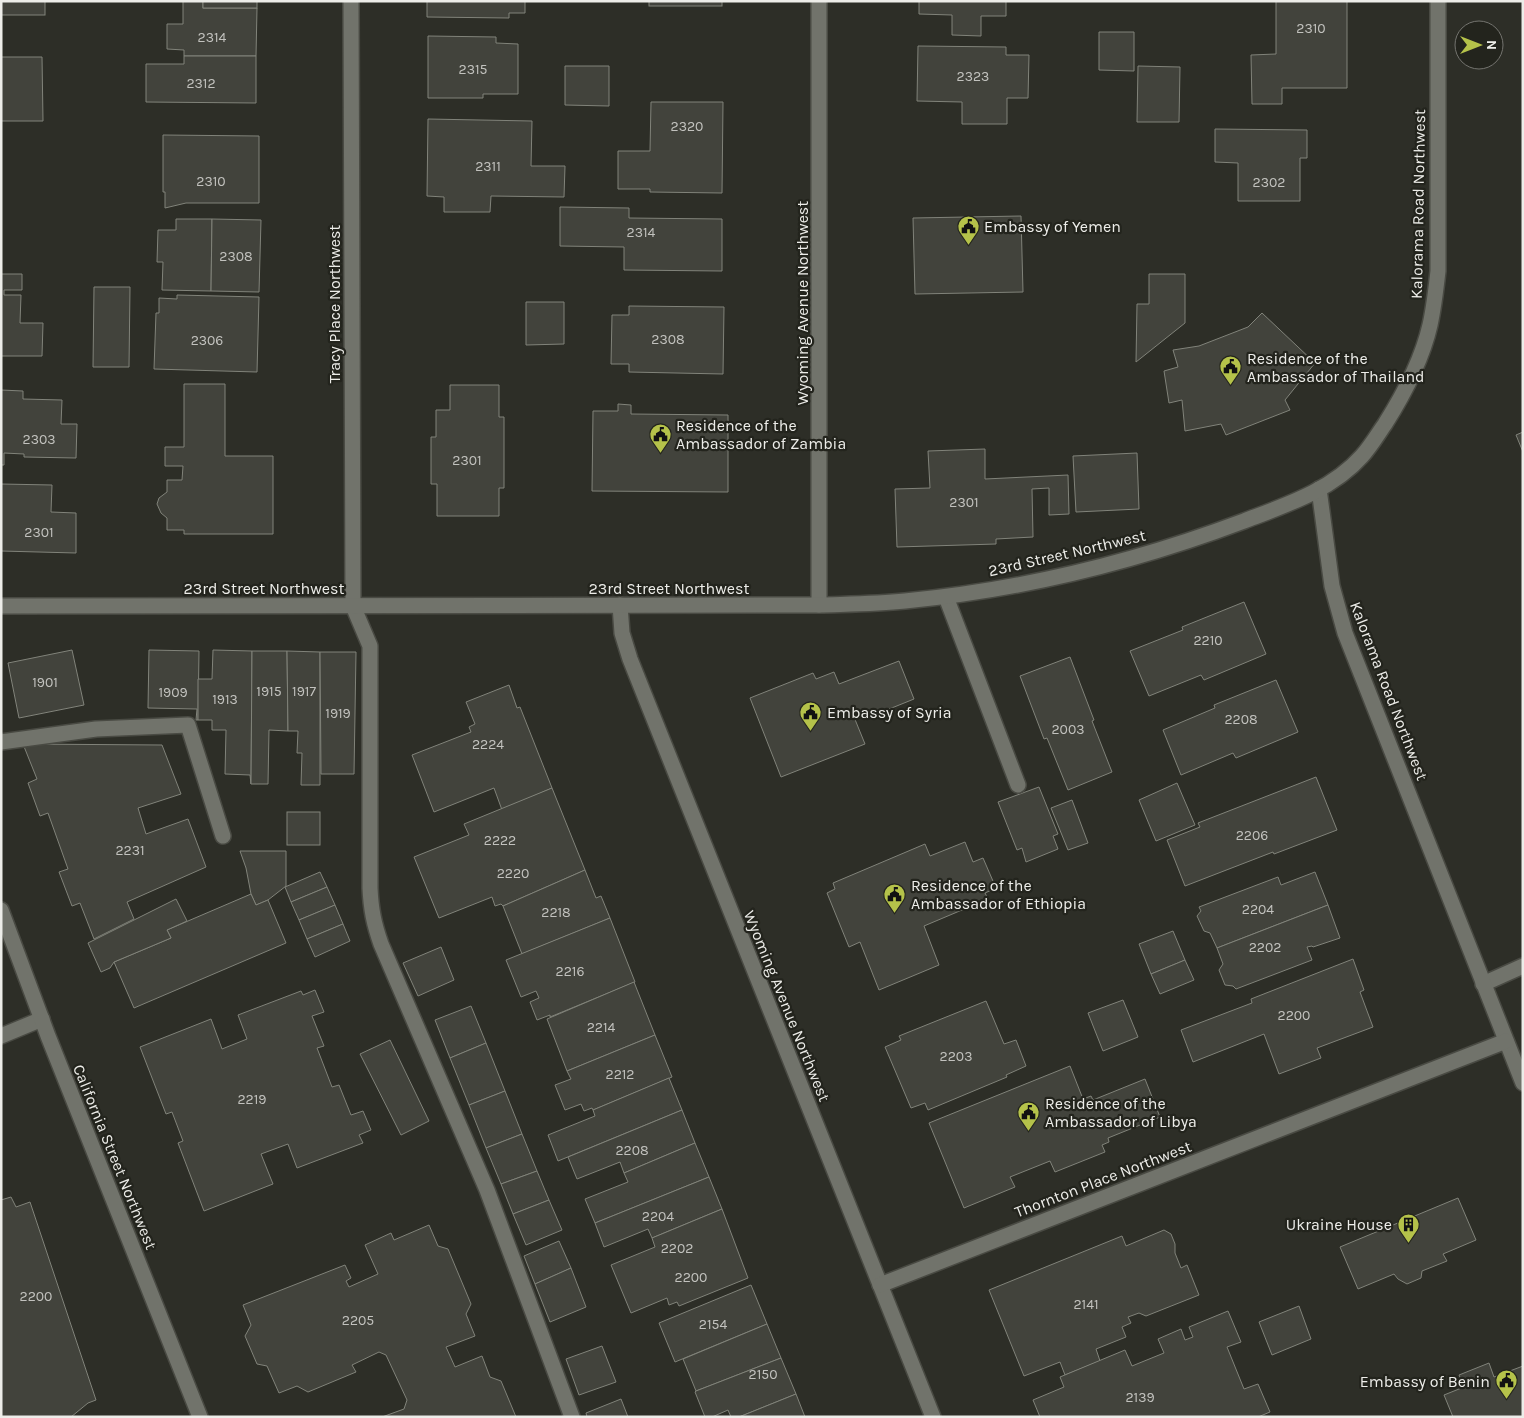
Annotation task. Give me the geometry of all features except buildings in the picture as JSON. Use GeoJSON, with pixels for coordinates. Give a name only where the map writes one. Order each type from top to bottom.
{"type":"FeatureCollection","features":[{"type":"Feature","properties":{"kind":"street","name":"Tracy Place Northwest"},"geometry":{"type":"LineString","coordinates":[[352,1],[353,606]]}},
{"type":"Feature","properties":{"kind":"street","name":"Wyoming Avenue Northwest"},"geometry":{"type":"LineString","coordinates":[[819,1],[819,605]]}},
{"type":"Feature","properties":{"kind":"street","name":"Kalorama Road Northwest"},"geometry":{"type":"LineString","coordinates":[[1438,1],[1438,271],[1430,327],[1409,381],[1379,433],[1362,456],[1343,474],[1319,489],[1329,568],[1334,595],[1345,633],[1523,1083]]}},
{"type":"Feature","properties":{"kind":"street","name":"23rd Street Northwest"},"geometry":{"type":"LineString","coordinates":[[1,606],[819,605],[903,602],[998,588],[1124,560],[1220,530],[1294,502],[1319,489]]}},
{"type":"Feature","properties":{"kind":"street"},"geometry":{"type":"LineString","coordinates":[[946,596],[1018,785]]}},
{"type":"Feature","properties":{"kind":"street","name":"Wyoming Avenue Northwest"},"geometry":{"type":"LineString","coordinates":[[620,605],[622,633],[630,659],[933,1417]]}},
{"type":"Feature","properties":{"kind":"street"},"geometry":{"type":"LineString","coordinates":[[353,606],[370,646],[370,888],[371,908],[375,926],[487,1190],[572,1417]]}},
{"type":"Feature","properties":{"kind":"street"},"geometry":{"type":"LineString","coordinates":[[1,742],[96,729],[188,725],[223,836]]}},
{"type":"Feature","properties":{"kind":"street","name":"California Street Northwest"},"geometry":{"type":"LineString","coordinates":[[1,910],[42,1020],[200,1417]]}},
{"type":"Feature","properties":{"kind":"street"},"geometry":{"type":"LineString","coordinates":[[1483,984],[1523,966]]}},
{"type":"Feature","properties":{"kind":"street"},"geometry":{"type":"LineString","coordinates":[[1,1036],[42,1020]]}},
{"type":"Feature","properties":{"kind":"street","name":"Thornton Place Northwest"},"geometry":{"type":"LineString","coordinates":[[880,1284],[1506,1041]]}},
{"type":"Feature","properties":{"kind":"place","name":"Embassy of Yemen"},"geometry":{"type":"Point","coordinates":[968,245]}},
{"type":"Feature","properties":{"kind":"place","name":"Residence of the Ambassador of Thailand"},"geometry":{"type":"Point","coordinates":[1231,386]}},
{"type":"Feature","properties":{"kind":"place","name":"Residence of the Ambassador of Zambia"},"geometry":{"type":"Point","coordinates":[660,453]}},
{"type":"Feature","properties":{"kind":"place","name":"Embassy of Syria"},"geometry":{"type":"Point","coordinates":[811,731]}},
{"type":"Feature","properties":{"kind":"place","name":"Residence of the Ambassador of Ethiopia"},"geometry":{"type":"Point","coordinates":[895,913]}},
{"type":"Feature","properties":{"kind":"place","name":"Residence of the Ambassador of Libya"},"geometry":{"type":"Point","coordinates":[1029,1131]}},
{"type":"Feature","properties":{"kind":"place","name":"Ukraine House"},"geometry":{"type":"Point","coordinates":[1408,1243]}},
{"type":"Feature","properties":{"kind":"place","name":"Embassy of Benin"},"geometry":{"type":"Point","coordinates":[1506,1400]}}]}
